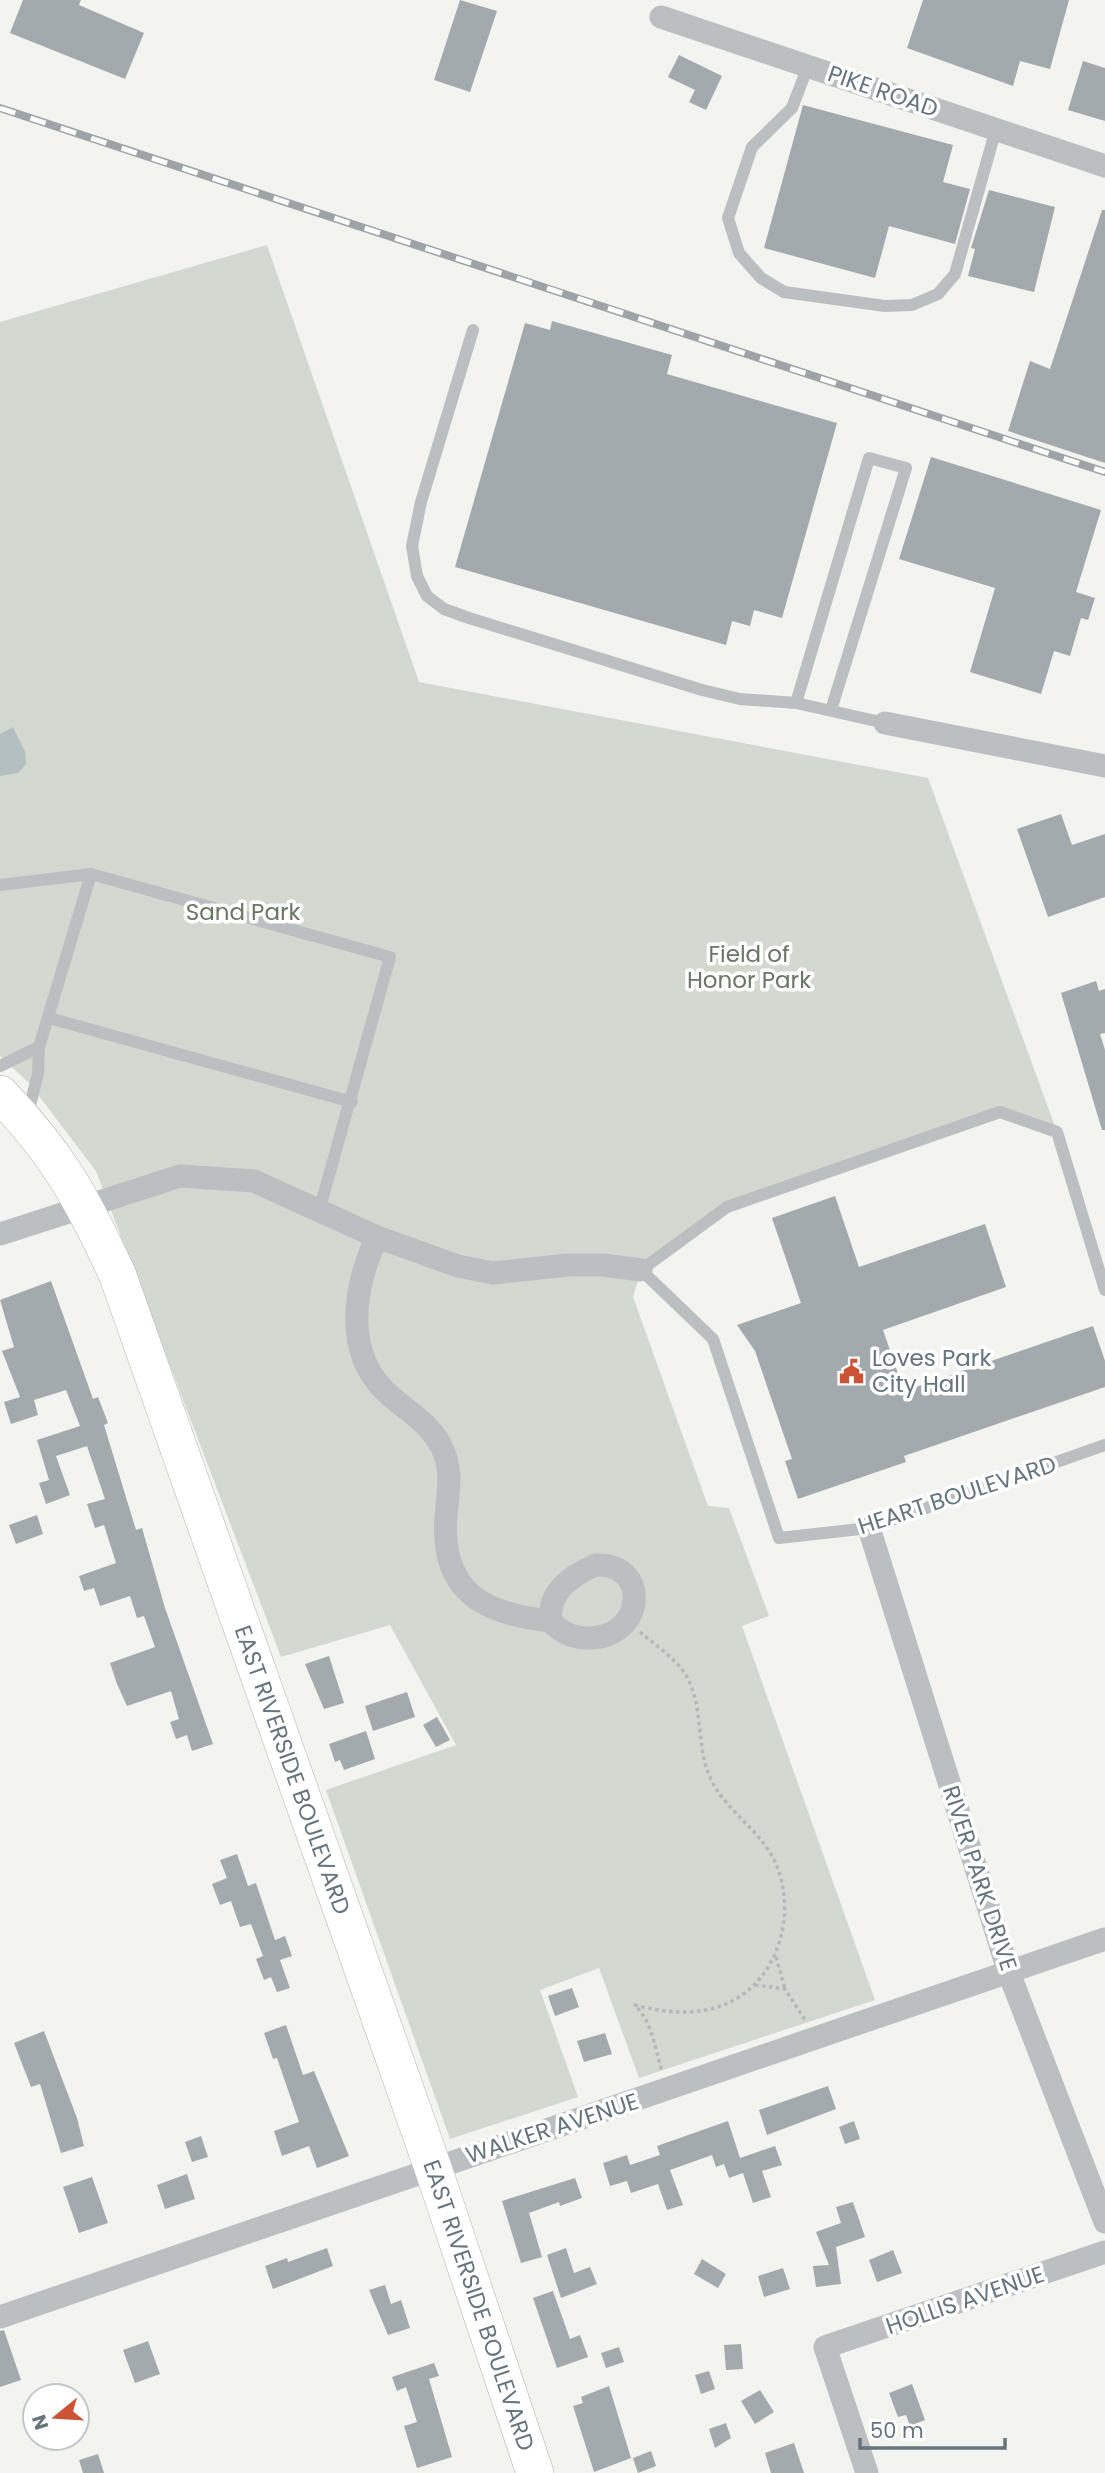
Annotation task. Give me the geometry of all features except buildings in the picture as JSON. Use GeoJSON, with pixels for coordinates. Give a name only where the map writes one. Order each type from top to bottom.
{"type":"FeatureCollection","features":[{"type":"Feature","properties":{"kind":"main road","name":"EAST RIVERSIDE BOULEVARD"},"geometry":{"type":"LineString","coordinates":[[0,1094],[26,1121],[61,1165],[85,1206],[118,1276],[433,2168],[535,2473]]}},
{"type":"Feature","properties":{"kind":"street","name":"PIKE ROAD"},"geometry":{"type":"LineString","coordinates":[[661,17],[1105,166]]}},
{"type":"Feature","properties":{"kind":"street"},"geometry":{"type":"LineString","coordinates":[[884,723],[1105,766]]}},
{"type":"Feature","properties":{"kind":"street"},"geometry":{"type":"LineString","coordinates":[[0,1234],[180,1176],[254,1181],[377,1237],[458,1266],[493,1273],[568,1265],[603,1265],[641,1270]]}},
{"type":"Feature","properties":{"kind":"street"},"geometry":{"type":"LineString","coordinates":[[377,1237],[366,1261],[359,1291],[356,1317],[359,1345],[375,1380],[433,1431],[443,1450],[450,1471],[445,1543],[451,1563],[475,1600],[493,1611],[518,1618],[550,1621],[561,1632],[584,1638],[609,1636],[628,1621],[635,1605],[634,1592],[620,1570],[609,1565],[596,1565],[568,1580],[550,1606],[550,1621]]}},
{"type":"Feature","properties":{"kind":"street","name":"RIVER PARK DRIVE"},"geometry":{"type":"LineString","coordinates":[[869,1528],[1009,1973],[1105,2222]]}},
{"type":"Feature","properties":{"kind":"street","name":"WALKER AVENUE"},"geometry":{"type":"LineString","coordinates":[[0,2317],[433,2168],[812,2042],[1105,1939]]}},
{"type":"Feature","properties":{"kind":"street","name":"HOLLIS AVENUE"},"geometry":{"type":"LineString","coordinates":[[867,2473],[825,2347],[1105,2252]]}},
{"type":"Feature","properties":{"kind":"lane"},"geometry":{"type":"LineString","coordinates":[[808,66],[792,108],[752,147],[728,218],[738,253],[761,278],[784,292],[885,306],[912,305],[938,294],[955,274],[996,129]]}},
{"type":"Feature","properties":{"kind":"lane"},"geometry":{"type":"LineString","coordinates":[[474,330],[421,502],[412,546],[417,576],[427,596],[444,609],[468,618],[702,690],[740,699],[796,703],[884,723]]}},
{"type":"Feature","properties":{"kind":"lane"},"geometry":{"type":"LineString","coordinates":[[796,703],[869,458],[906,468],[831,710]]}},
{"type":"Feature","properties":{"kind":"lane"},"geometry":{"type":"LineString","coordinates":[[0,885],[91,874],[390,957],[352,1102],[319,1212]]}},
{"type":"Feature","properties":{"kind":"lane"},"geometry":{"type":"LineString","coordinates":[[26,1121],[38,1074],[39,1047],[91,874]]}},
{"type":"Feature","properties":{"kind":"lane"},"geometry":{"type":"LineString","coordinates":[[49,1018],[352,1102]]}},
{"type":"Feature","properties":{"kind":"lane"},"geometry":{"type":"LineString","coordinates":[[0,1066],[39,1047]]}},
{"type":"Feature","properties":{"kind":"lane"},"geometry":{"type":"LineString","coordinates":[[641,1270],[727,1207],[1000,1112],[1057,1132],[1105,1290]]}},
{"type":"Feature","properties":{"kind":"lane","name":"HEART BOULEVARD"},"geometry":{"type":"LineString","coordinates":[[641,1270],[713,1339],[779,1538],[869,1528],[1105,1445]]}},
{"type":"Feature","properties":{"kind":"path"},"geometry":{"type":"LineString","coordinates":[[628,1621],[681,1668],[693,1697],[709,1775],[716,1788],[768,1847],[784,1888],[784,1918],[776,1954],[755,1985],[716,2008],[676,2011],[635,2005],[646,2016],[652,2030],[667,2090]]}},
{"type":"Feature","properties":{"kind":"path"},"geometry":{"type":"LineString","coordinates":[[776,1954],[785,1989],[802,2011],[812,2042]]}},
{"type":"Feature","properties":{"kind":"path"},"geometry":{"type":"LineString","coordinates":[[755,1985],[785,1989]]}},
{"type":"Feature","properties":{"kind":"green space","name":"Field of Honor Park"},"geometry":{"type":"Polygon","coordinates":[[[267,245],[419,682],[928,778],[1057,1132],[1000,1112],[727,1207],[641,1270],[633,1297],[708,1506],[729,1508],[769,1616],[742,1626],[875,2000],[639,2078],[599,1968],[540,1990],[578,2097],[450,2139],[326,1790],[456,1745],[390,1625],[281,1657],[96,1171],[29,1083],[0,1056],[0,322],[267,245]]]}},
{"type":"Feature","properties":{"kind":"shaded area"},"geometry":{"type":"Polygon","coordinates":[[[13,727],[25,752],[26,764],[18,773],[0,776],[0,734],[13,727]]]}},
{"type":"Feature","properties":{"kind":"railway"},"geometry":{"type":"LineString","coordinates":[[0,108],[1105,472]]}},
{"type":"Feature","properties":{"kind":"place","name":"Loves Park City Hall"},"geometry":{"type":"Point","coordinates":[852,1371]}},
{"type":"Feature","properties":{"kind":"park label","name":"Sand Park"},"geometry":{"type":"Point","coordinates":[243,912]}}]}
